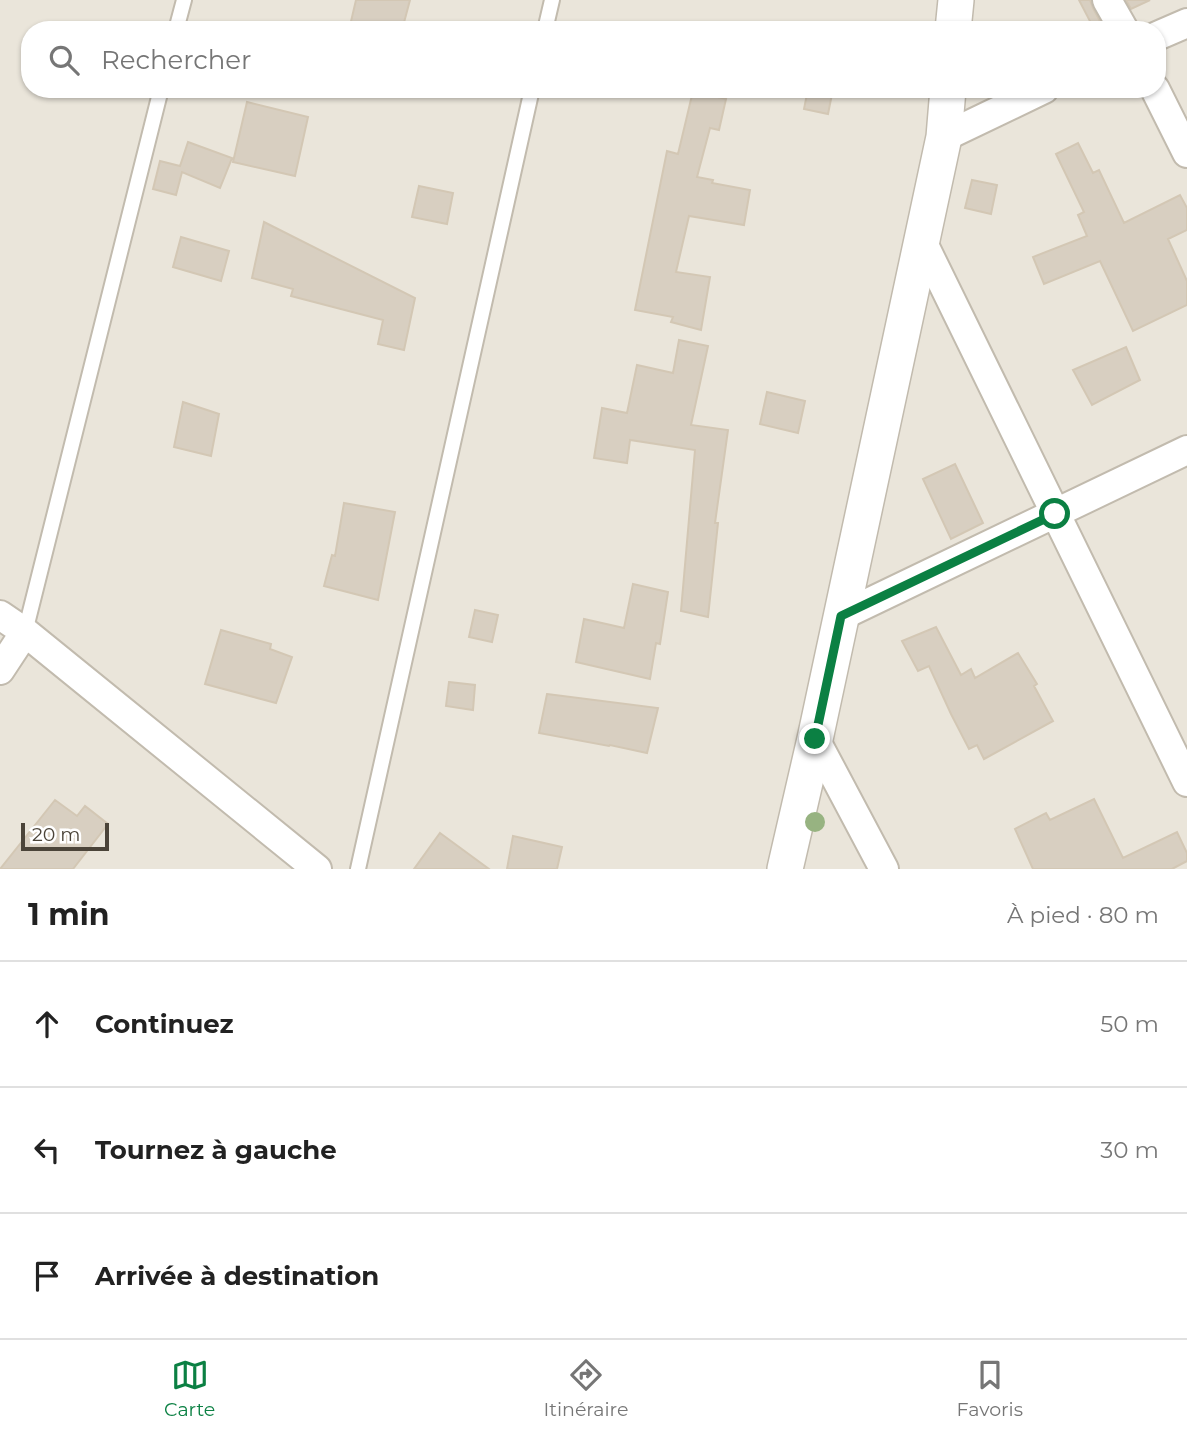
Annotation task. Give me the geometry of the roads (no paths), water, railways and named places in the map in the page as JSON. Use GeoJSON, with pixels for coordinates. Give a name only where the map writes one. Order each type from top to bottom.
{"type":"FeatureCollection","features":[{"type":"Feature","properties":{"kind":"street"},"geometry":{"type":"LineString","coordinates":[[954,21],[956,0]]}},
{"type":"Feature","properties":{"kind":"street"},"geometry":{"type":"LineString","coordinates":[[1107,0],[1119,21]]}},
{"type":"Feature","properties":{"kind":"street"},"geometry":{"type":"LineString","coordinates":[[1166,32],[1187,23]]}},
{"type":"Feature","properties":{"kind":"street"},"geometry":{"type":"LineString","coordinates":[[785,869],[944,137],[947,98]]}},
{"type":"Feature","properties":{"kind":"street"},"geometry":{"type":"LineString","coordinates":[[944,137],[1025,98]]}},
{"type":"Feature","properties":{"kind":"street"},"geometry":{"type":"LineString","coordinates":[[1160,98],[1187,153]]}},
{"type":"Feature","properties":{"kind":"street"},"geometry":{"type":"LineString","coordinates":[[922,241],[1187,782]]}},
{"type":"Feature","properties":{"kind":"street"},"geometry":{"type":"LineString","coordinates":[[841,616],[1187,450]]}},
{"type":"Feature","properties":{"kind":"street"},"geometry":{"type":"LineString","coordinates":[[0,615],[317,869]]}},
{"type":"Feature","properties":{"kind":"street"},"geometry":{"type":"LineString","coordinates":[[0,670],[24,632]]}},
{"type":"Feature","properties":{"kind":"street"},"geometry":{"type":"LineString","coordinates":[[815,739],[884,869]]}},
{"type":"Feature","properties":{"kind":"lane"},"geometry":{"type":"LineString","coordinates":[[178,21],[184,0]]}},
{"type":"Feature","properties":{"kind":"lane"},"geometry":{"type":"LineString","coordinates":[[547,21],[552,0]]}},
{"type":"Feature","properties":{"kind":"lane"},"geometry":{"type":"LineString","coordinates":[[24,632],[159,98]]}},
{"type":"Feature","properties":{"kind":"lane"},"geometry":{"type":"LineString","coordinates":[[358,869],[530,98]]}}]}
